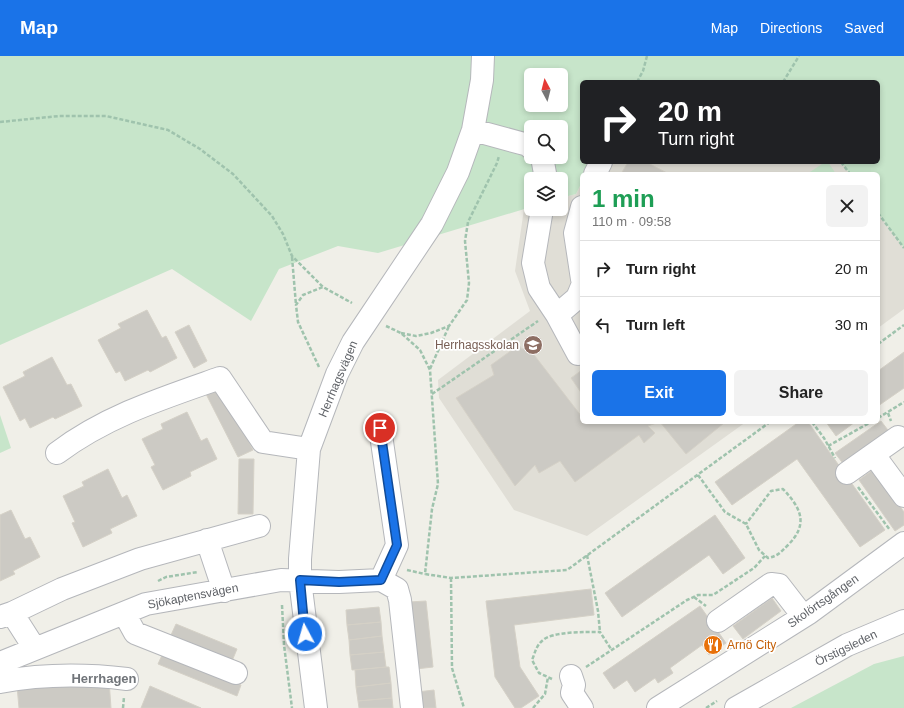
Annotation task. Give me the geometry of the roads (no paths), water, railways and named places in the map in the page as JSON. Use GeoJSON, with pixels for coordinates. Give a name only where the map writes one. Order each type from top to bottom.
{"type":"FeatureCollection","features":[{"type":"Feature","properties":{"kind":"street","name":"Herrhagsvägen"},"geometry":{"type":"LineString","coordinates":[[316,708],[300,580],[300,559],[309,449],[337,374],[353,342],[432,224],[458,172],[473,130],[482,80],[483,56]]}},
{"type":"Feature","properties":{"kind":"street"},"geometry":{"type":"LineString","coordinates":[[473,130],[524,144]]}},
{"type":"Feature","properties":{"kind":"street"},"geometry":{"type":"LineString","coordinates":[[580,214],[575,233],[580,266]]}},
{"type":"Feature","properties":{"kind":"street"},"geometry":{"type":"LineString","coordinates":[[541,216],[534,263],[538,288],[556,312],[578,354]]}},
{"type":"Feature","properties":{"kind":"street"},"geometry":{"type":"LineString","coordinates":[[556,312],[577,298],[580,291]]}},
{"type":"Feature","properties":{"kind":"street"},"geometry":{"type":"LineString","coordinates":[[58,453],[72,442],[118,416],[150,402],[220,378],[263,442],[309,449]]}},
{"type":"Feature","properties":{"kind":"street"},"geometry":{"type":"LineString","coordinates":[[380,428],[397,545],[381,580],[397,589],[400,600],[412,708]]}},
{"type":"Feature","properties":{"kind":"street"},"geometry":{"type":"LineString","coordinates":[[847,473],[874,455],[898,436]]}},
{"type":"Feature","properties":{"kind":"street"},"geometry":{"type":"LineString","coordinates":[[874,455],[904,496]]}},
{"type":"Feature","properties":{"kind":"street"},"geometry":{"type":"LineString","coordinates":[[35,649],[6,615],[62,589],[140,558],[259,526]]}},
{"type":"Feature","properties":{"kind":"street"},"geometry":{"type":"LineString","coordinates":[[207,540],[224,591]]}},
{"type":"Feature","properties":{"kind":"street","name":"Skolörtsgången"},"geometry":{"type":"LineString","coordinates":[[658,708],[803,616],[904,543]]}},
{"type":"Feature","properties":{"kind":"street","name":"Sjökaptensvägen"},"geometry":{"type":"LineString","coordinates":[[0,663],[146,604],[280,580],[339,582],[381,580]]}},
{"type":"Feature","properties":{"kind":"street"},"geometry":{"type":"LineString","coordinates":[[718,620],[771,584],[779,585],[803,616]]}},
{"type":"Feature","properties":{"kind":"street"},"geometry":{"type":"LineString","coordinates":[[124,613],[135,634],[236,673]]}},
{"type":"Feature","properties":{"kind":"street","name":"Örstigsleden"},"geometry":{"type":"LineString","coordinates":[[736,708],[847,645],[904,621]]}},
{"type":"Feature","properties":{"kind":"street","name":"Örstigsleden"},"geometry":{"type":"LineString","coordinates":[[790,678],[904,634]]}},
{"type":"Feature","properties":{"kind":"street"},"geometry":{"type":"LineString","coordinates":[[0,682],[25,677],[85,674],[127,678]]}},
{"type":"Feature","properties":{"kind":"street"},"geometry":{"type":"LineString","coordinates":[[572,676],[574,685],[572,694],[582,708]]}},
{"type":"Feature","properties":{"kind":"place","name":"Herrhagsskolan"},"geometry":{"type":"Point","coordinates":[533,345]}},
{"type":"Feature","properties":{"kind":"place","name":"Arnö City"},"geometry":{"type":"Point","coordinates":[713,645]}},
{"type":"Feature","properties":{"kind":"district","name":"Herrhagen"},"geometry":{"type":"Point","coordinates":[104,678]}}]}
